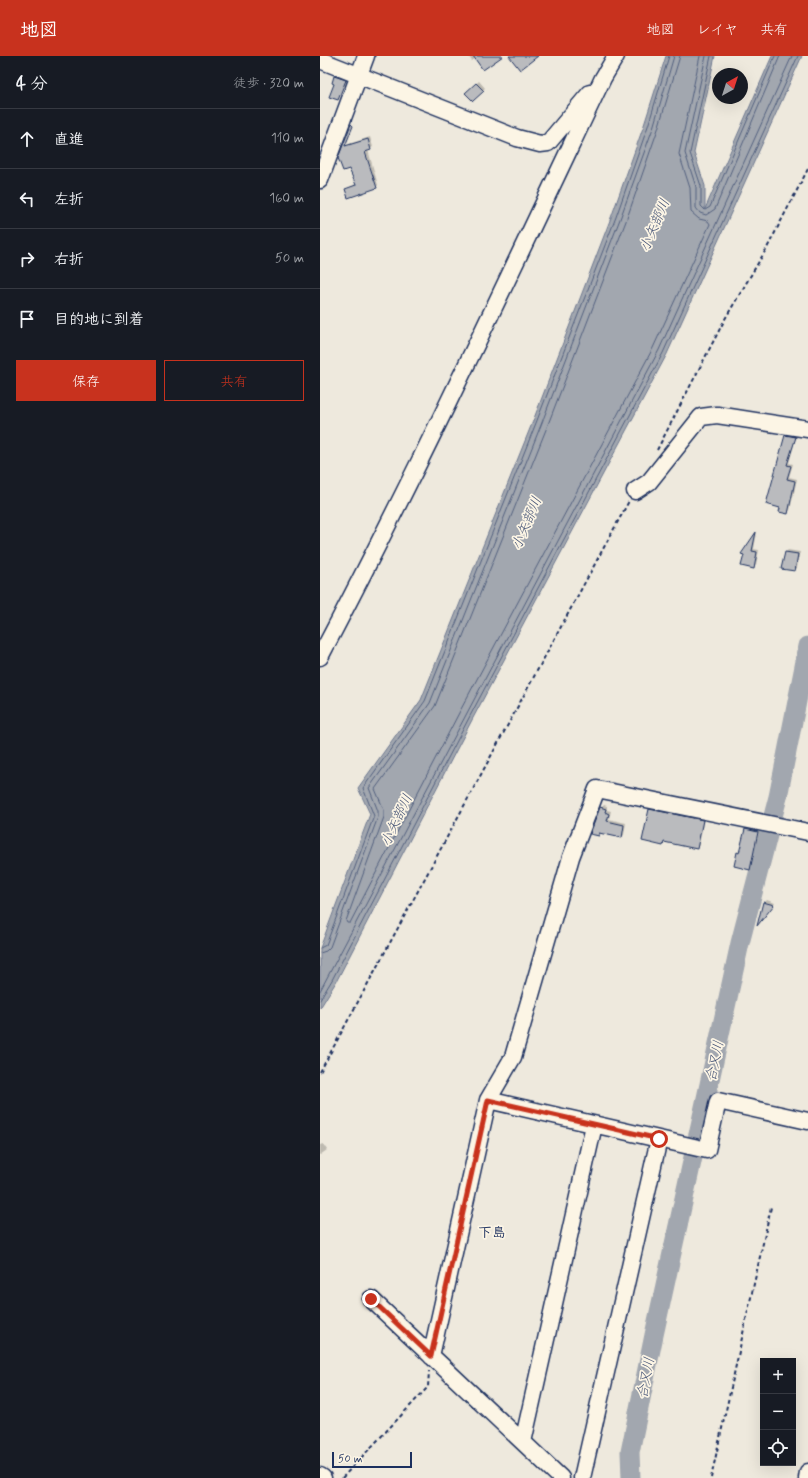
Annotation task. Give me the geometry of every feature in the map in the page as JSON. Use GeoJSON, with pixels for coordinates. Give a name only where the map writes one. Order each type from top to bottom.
{"type":"FeatureCollection","features":[{"type":"Feature","properties":{"kind":"street"},"geometry":{"type":"LineString","coordinates":[[320,180],[366,56]]}},
{"type":"Feature","properties":{"kind":"street"},"geometry":{"type":"LineString","coordinates":[[320,657],[373,557],[482,335],[603,78],[616,56]]}},
{"type":"Feature","properties":{"kind":"street"},"geometry":{"type":"LineString","coordinates":[[320,60],[359,74],[517,138],[540,144],[548,143],[603,78]]}},
{"type":"Feature","properties":{"kind":"street"},"geometry":{"type":"LineString","coordinates":[[635,491],[649,482],[701,417],[717,415],[808,429]]}},
{"type":"Feature","properties":{"kind":"street"},"geometry":{"type":"LineString","coordinates":[[431,1356],[488,1100],[513,1057],[571,857],[597,789],[762,821],[808,832]]}},
{"type":"Feature","properties":{"kind":"street"},"geometry":{"type":"LineString","coordinates":[[488,1100],[706,1150],[718,1101],[808,1121]]}},
{"type":"Feature","properties":{"kind":"street"},"geometry":{"type":"LineString","coordinates":[[523,1442],[594,1125]]}},
{"type":"Feature","properties":{"kind":"street"},"geometry":{"type":"LineString","coordinates":[[582,1478],[659,1139]]}},
{"type":"Feature","properties":{"kind":"street"},"geometry":{"type":"LineString","coordinates":[[371,1299],[562,1478]]}},
{"type":"Feature","properties":{"kind":"street"},"geometry":{"type":"LineString","coordinates":[[807,1478],[808,1472]]}},
{"type":"Feature","properties":{"kind":"path"},"geometry":{"type":"LineString","coordinates":[[653,456],[725,319],[767,248],[808,169]]}},
{"type":"Feature","properties":{"kind":"path"},"geometry":{"type":"LineString","coordinates":[[320,1072],[445,843],[581,588],[635,491]]}},
{"type":"Feature","properties":{"kind":"path"},"geometry":{"type":"LineString","coordinates":[[711,1478],[771,1207]]}},
{"type":"Feature","properties":{"kind":"path"},"geometry":{"type":"LineString","coordinates":[[342,1478],[428,1387],[431,1356]]}},
{"type":"Feature","properties":{"kind":"water","name":"小矢部川"},"geometry":{"type":"Polygon","coordinates":[[[666,56],[715,56],[694,153],[705,186],[705,209],[772,56],[802,56],[667,354],[473,718],[336,982],[320,1008],[320,948],[370,814],[358,788],[421,700],[533,421],[612,215],[644,125],[666,56]]]}},
{"type":"Feature","properties":{"kind":"building"},"geometry":{"type":"Polygon","coordinates":[[[473,56],[503,56],[483,70],[473,56]]]}},
{"type":"Feature","properties":{"kind":"building"},"geometry":{"type":"Polygon","coordinates":[[[509,56],[538,56],[520,70],[509,56]]]}},
{"type":"Feature","properties":{"kind":"building"},"geometry":{"type":"Polygon","coordinates":[[[334,76],[346,80],[338,100],[329,97],[334,84],[332,83],[334,76]]]}},
{"type":"Feature","properties":{"kind":"building"},"geometry":{"type":"Polygon","coordinates":[[[476,83],[484,91],[473,101],[465,93],[476,83]]]}},
{"type":"Feature","properties":{"kind":"building"},"geometry":{"type":"Polygon","coordinates":[[[351,124],[353,126],[345,146],[368,139],[371,150],[365,152],[377,188],[348,198],[345,189],[356,185],[349,169],[343,171],[338,158],[351,124]]]}},
{"type":"Feature","properties":{"kind":"building"},"geometry":{"type":"Polygon","coordinates":[[[785,435],[796,437],[787,465],[791,466],[787,479],[795,481],[788,514],[779,512],[780,508],[766,504],[785,435]]]}},
{"type":"Feature","properties":{"kind":"building"},"geometry":{"type":"Polygon","coordinates":[[[756,532],[752,551],[757,552],[754,569],[741,566],[744,555],[741,554],[756,532]]]}},
{"type":"Feature","properties":{"kind":"building"},"geometry":{"type":"Polygon","coordinates":[[[785,552],[798,554],[795,571],[781,569],[785,552]]]}},
{"type":"Feature","properties":{"kind":"building"},"geometry":{"type":"Polygon","coordinates":[[[600,807],[606,809],[605,812],[609,814],[607,821],[624,825],[622,838],[599,833],[599,836],[590,834],[600,807]]]}},
{"type":"Feature","properties":{"kind":"building"},"geometry":{"type":"Polygon","coordinates":[[[649,809],[703,820],[697,849],[664,842],[663,846],[642,841],[649,809]]]}},
{"type":"Feature","properties":{"kind":"building"},"geometry":{"type":"Polygon","coordinates":[[[745,829],[758,832],[750,870],[734,866],[745,829]]]}},
{"type":"Feature","properties":{"kind":"building"},"geometry":{"type":"Polygon","coordinates":[[[763,902],[774,905],[757,926],[763,902]]]}},
{"type":"Feature","properties":{"kind":"waterway","name":"合又川"},"geometry":{"type":"LineString","coordinates":[[631,1478],[630,1452],[654,1335],[740,943],[778,797],[808,646]]}},
{"type":"Feature","properties":{"kind":"district","name":"下島"},"geometry":{"type":"Point","coordinates":[492,1232]}},
{"type":"Feature","properties":{"kind":"route"},"geometry":{"type":"LineString","coordinates":[[371,1299],[431,1356],[488,1100],[659,1139]]}}]}
